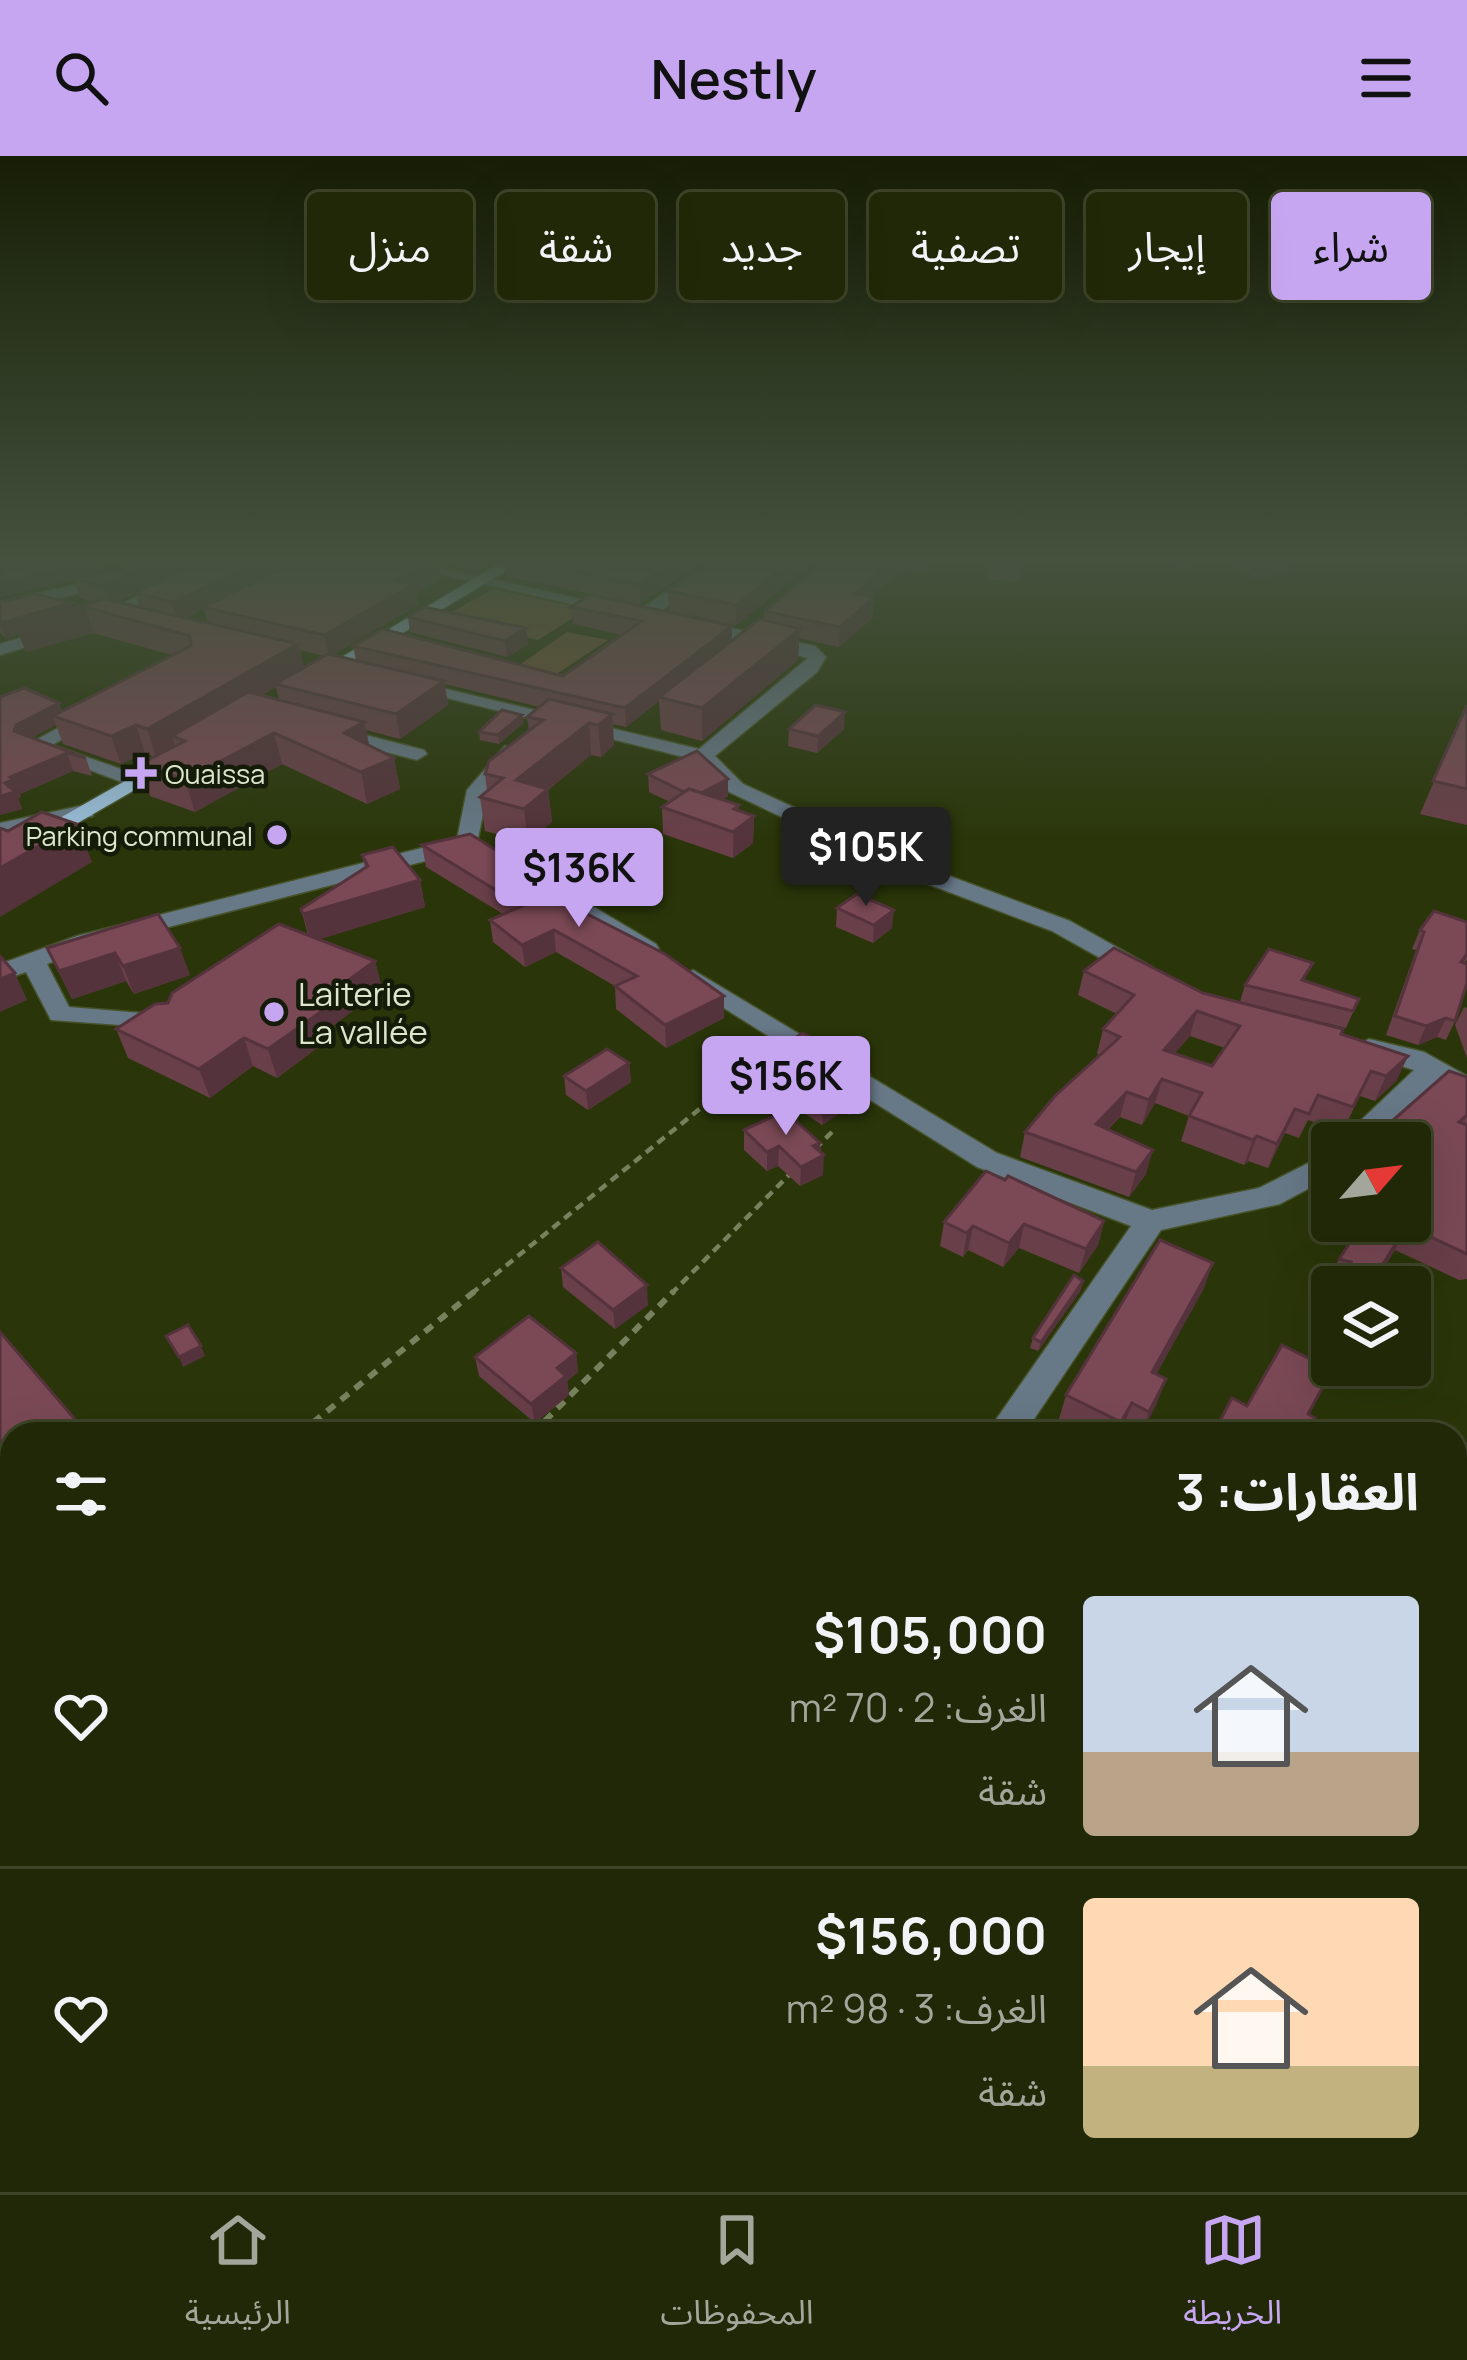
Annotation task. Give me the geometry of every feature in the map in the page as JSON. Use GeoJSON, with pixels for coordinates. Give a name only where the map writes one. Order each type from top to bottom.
{"type":"FeatureCollection","features":[{"type":"Feature","properties":{"kind":"main road"},"geometry":{"type":"LineString","coordinates":[[293,690],[356,654]]}},
{"type":"Feature","properties":{"kind":"main road"},"geometry":{"type":"LineString","coordinates":[[0,861],[196,746]]}},
{"type":"Feature","properties":{"kind":"street"},"geometry":{"type":"LineString","coordinates":[[703,756],[811,668],[817,657],[814,654]]}},
{"type":"Feature","properties":{"kind":"street"},"geometry":{"type":"LineString","coordinates":[[310,663],[353,673]]}},
{"type":"Feature","properties":{"kind":"street"},"geometry":{"type":"LineString","coordinates":[[396,683],[548,718],[639,732],[703,756],[736,788],[912,870],[1060,926],[1165,984]]}},
{"type":"Feature","properties":{"kind":"street"},"geometry":{"type":"LineString","coordinates":[[111,707],[35,746],[137,781]]}},
{"type":"Feature","properties":{"kind":"street"},"geometry":{"type":"LineString","coordinates":[[468,843],[472,794],[488,770],[548,718]]}},
{"type":"Feature","properties":{"kind":"street"},"geometry":{"type":"LineString","coordinates":[[302,724],[417,754]]}},
{"type":"Feature","properties":{"kind":"street"},"geometry":{"type":"LineString","coordinates":[[0,830],[85,811]]}},
{"type":"Feature","properties":{"kind":"street"},"geometry":{"type":"LineString","coordinates":[[0,973],[86,941],[468,843],[480,844],[987,1160],[1151,1221],[1249,1203],[1311,1176]]}},
{"type":"Feature","properties":{"kind":"street"},"geometry":{"type":"LineString","coordinates":[[32,961],[60,1014],[166,1023]]}},
{"type":"Feature","properties":{"kind":"street"},"geometry":{"type":"LineString","coordinates":[[1344,1041],[1414,1058],[1467,1088]]}},
{"type":"Feature","properties":{"kind":"street"},"geometry":{"type":"LineString","coordinates":[[1376,1122],[1420,1083],[1430,1067]]}},
{"type":"Feature","properties":{"kind":"street"},"geometry":{"type":"LineString","coordinates":[[1012,1422],[1151,1221]]}},
{"type":"Feature","properties":{"kind":"path"},"geometry":{"type":"LineString","coordinates":[[313,1422],[788,1036]]}},
{"type":"Feature","properties":{"kind":"path"},"geometry":{"type":"LineString","coordinates":[[816,1149],[832,1132]]}},
{"type":"Feature","properties":{"kind":"path"},"geometry":{"type":"LineString","coordinates":[[544,1422],[799,1166]]}},
{"type":"Feature","properties":{"kind":"shaded area"},"geometry":{"type":"Polygon","coordinates":[[[535,654],[587,654],[552,677],[515,668],[535,654]]]}},
{"type":"Feature","properties":{"kind":"building"},"geometry":{"type":"Polygon","coordinates":[[[175,654],[280,654],[147,729],[136,725],[111,736],[53,716],[175,654]]]}},
{"type":"Feature","properties":{"kind":"building"},"geometry":{"type":"Polygon","coordinates":[[[328,654],[444,681],[396,714],[275,684],[328,654]]]}},
{"type":"Feature","properties":{"kind":"building"},"geometry":{"type":"Polygon","coordinates":[[[388,654],[479,654],[563,676],[595,654],[695,654],[625,708],[388,654]]]}},
{"type":"Feature","properties":{"kind":"building"},"geometry":{"type":"Polygon","coordinates":[[[715,654],[769,654],[702,708],[659,697],[715,654]]]}},
{"type":"Feature","properties":{"kind":"building"},"geometry":{"type":"Polygon","coordinates":[[[24,688],[59,703],[16,725],[14,731],[86,758],[67,753],[10,777],[14,780],[5,783],[15,792],[0,796],[0,697],[24,688]]]}},
{"type":"Feature","properties":{"kind":"building"},"geometry":{"type":"Polygon","coordinates":[[[248,692],[364,722],[344,733],[394,758],[361,772],[274,733],[185,780],[140,764],[185,741],[172,736],[248,692]]]}},
{"type":"Feature","properties":{"kind":"building"},"geometry":{"type":"Polygon","coordinates":[[[549,699],[612,714],[598,725],[589,723],[516,780],[548,789],[524,809],[480,797],[503,778],[485,774],[489,761],[543,720],[527,717],[549,699]]]}},
{"type":"Feature","properties":{"kind":"building"},"geometry":{"type":"Polygon","coordinates":[[[816,705],[845,712],[818,736],[789,729],[816,705]]]}},
{"type":"Feature","properties":{"kind":"building"},"geometry":{"type":"Polygon","coordinates":[[[1467,705],[1467,789],[1433,781],[1467,705]]]}},
{"type":"Feature","properties":{"kind":"building"},"geometry":{"type":"Polygon","coordinates":[[[502,710],[522,715],[498,735],[479,732],[502,710]]]}},
{"type":"Feature","properties":{"kind":"building"},"geometry":{"type":"Polygon","coordinates":[[[697,751],[728,779],[701,793],[684,792],[648,774],[697,751]]]}},
{"type":"Feature","properties":{"kind":"building"},"geometry":{"type":"Polygon","coordinates":[[[689,789],[739,805],[734,809],[754,816],[733,832],[662,807],[689,789]]]}},
{"type":"Feature","properties":{"kind":"building"},"geometry":{"type":"Polygon","coordinates":[[[42,812],[77,824],[0,868],[0,828],[8,831],[42,812]]]}},
{"type":"Feature","properties":{"kind":"building"},"geometry":{"type":"Polygon","coordinates":[[[470,834],[564,892],[554,897],[665,954],[724,996],[665,1025],[615,986],[637,976],[554,930],[522,945],[490,920],[522,906],[422,845],[470,834]]]}},
{"type":"Feature","properties":{"kind":"building"},"geometry":{"type":"Polygon","coordinates":[[[393,847],[420,880],[303,914],[301,909],[368,866],[362,855],[393,847]]]}},
{"type":"Feature","properties":{"kind":"building"},"geometry":{"type":"Polygon","coordinates":[[[857,894],[894,910],[874,925],[837,908],[857,894]]]}},
{"type":"Feature","properties":{"kind":"building"},"geometry":{"type":"Polygon","coordinates":[[[1434,911],[1467,922],[1467,954],[1461,962],[1467,964],[1467,983],[1455,1021],[1446,1018],[1426,1026],[1395,1016],[1424,932],[1420,930],[1434,911]]]}},
{"type":"Feature","properties":{"kind":"building"},"geometry":{"type":"Polygon","coordinates":[[[158,914],[180,948],[123,966],[115,953],[59,971],[47,948],[158,914]]]}},
{"type":"Feature","properties":{"kind":"building"},"geometry":{"type":"Polygon","coordinates":[[[279,924],[375,961],[312,1006],[322,1011],[268,1049],[244,1038],[199,1069],[116,1029],[155,1004],[168,1003],[172,993],[279,924]]]}},
{"type":"Feature","properties":{"kind":"building"},"geometry":{"type":"Polygon","coordinates":[[[1114,948],[1203,993],[1343,1029],[1341,1034],[1408,1056],[1386,1076],[1371,1071],[1353,1107],[1318,1095],[1309,1114],[1295,1109],[1277,1144],[1189,1116],[1202,1093],[1162,1079],[1149,1100],[1127,1092],[1096,1124],[1153,1150],[1136,1172],[1025,1132],[1055,1096],[1120,1037],[1103,1029],[1134,995],[1084,971],[1114,948]],[[1197,1011],[1164,1050],[1212,1066],[1240,1026],[1197,1011]]]}},
{"type":"Feature","properties":{"kind":"building"},"geometry":{"type":"Polygon","coordinates":[[[1269,949],[1313,963],[1302,980],[1359,999],[1353,1011],[1245,985],[1269,949]]]}},
{"type":"Feature","properties":{"kind":"building"},"geometry":{"type":"Polygon","coordinates":[[[0,956],[15,973],[0,979],[0,956]]]}},
{"type":"Feature","properties":{"kind":"building"},"geometry":{"type":"Polygon","coordinates":[[[803,1033],[870,1074],[824,1096],[764,1057],[803,1033]]]}},
{"type":"Feature","properties":{"kind":"building"},"geometry":{"type":"Polygon","coordinates":[[[607,1049],[629,1063],[586,1091],[564,1076],[607,1049]]]}},
{"type":"Feature","properties":{"kind":"building"},"geometry":{"type":"Polygon","coordinates":[[[1449,1071],[1467,1077],[1467,1115],[1459,1122],[1467,1125],[1467,1254],[1431,1237],[1431,1122],[1391,1122],[1449,1071]]]}},
{"type":"Feature","properties":{"kind":"building"},"geometry":{"type":"Polygon","coordinates":[[[785,1111],[820,1143],[813,1146],[824,1155],[801,1167],[779,1146],[767,1152],[744,1130],[785,1111]]]}},
{"type":"Feature","properties":{"kind":"building"},"geometry":{"type":"Polygon","coordinates":[[[986,1171],[1005,1180],[1008,1176],[1104,1221],[1086,1249],[1024,1224],[1009,1243],[973,1226],[967,1233],[944,1222],[986,1171]]]}},
{"type":"Feature","properties":{"kind":"building"},"geometry":{"type":"Polygon","coordinates":[[[1160,1240],[1213,1263],[1152,1372],[1166,1379],[1149,1412],[1132,1403],[1121,1422],[1066,1395],[1160,1240]]]}},
{"type":"Feature","properties":{"kind":"building"},"geometry":{"type":"Polygon","coordinates":[[[598,1242],[647,1285],[613,1310],[561,1268],[598,1242]]]}},
{"type":"Feature","properties":{"kind":"building"},"geometry":{"type":"Polygon","coordinates":[[[1351,1242],[1397,1242],[1382,1266],[1349,1266],[1351,1262],[1339,1259],[1351,1242]]]}},
{"type":"Feature","properties":{"kind":"building"},"geometry":{"type":"Polygon","coordinates":[[[1074,1275],[1083,1281],[1041,1342],[1033,1338],[1074,1275]]]}},
{"type":"Feature","properties":{"kind":"building"},"geometry":{"type":"Polygon","coordinates":[[[529,1316],[576,1353],[557,1368],[566,1376],[531,1404],[475,1357],[529,1316]]]}},
{"type":"Feature","properties":{"kind":"building"},"geometry":{"type":"Polygon","coordinates":[[[188,1325],[201,1346],[179,1357],[166,1336],[188,1325]]]}},
{"type":"Feature","properties":{"kind":"building"},"geometry":{"type":"Polygon","coordinates":[[[0,1332],[77,1422],[0,1422],[0,1332]]]}},
{"type":"Feature","properties":{"kind":"building"},"geometry":{"type":"Polygon","coordinates":[[[1282,1345],[1311,1360],[1311,1386],[1323,1386],[1308,1414],[1315,1418],[1313,1422],[1219,1422],[1232,1398],[1247,1406],[1282,1345]]]}},
{"type":"Feature","properties":{"kind":"place","name":"Ouaissa"},"geometry":{"type":"Point","coordinates":[141,773]}},
{"type":"Feature","properties":{"kind":"place","name":"Parking communal"},"geometry":{"type":"Point","coordinates":[277,835]}},
{"type":"Feature","properties":{"kind":"place","name":"Laiterie La vallée"},"geometry":{"type":"Point","coordinates":[274,1012]}}]}
